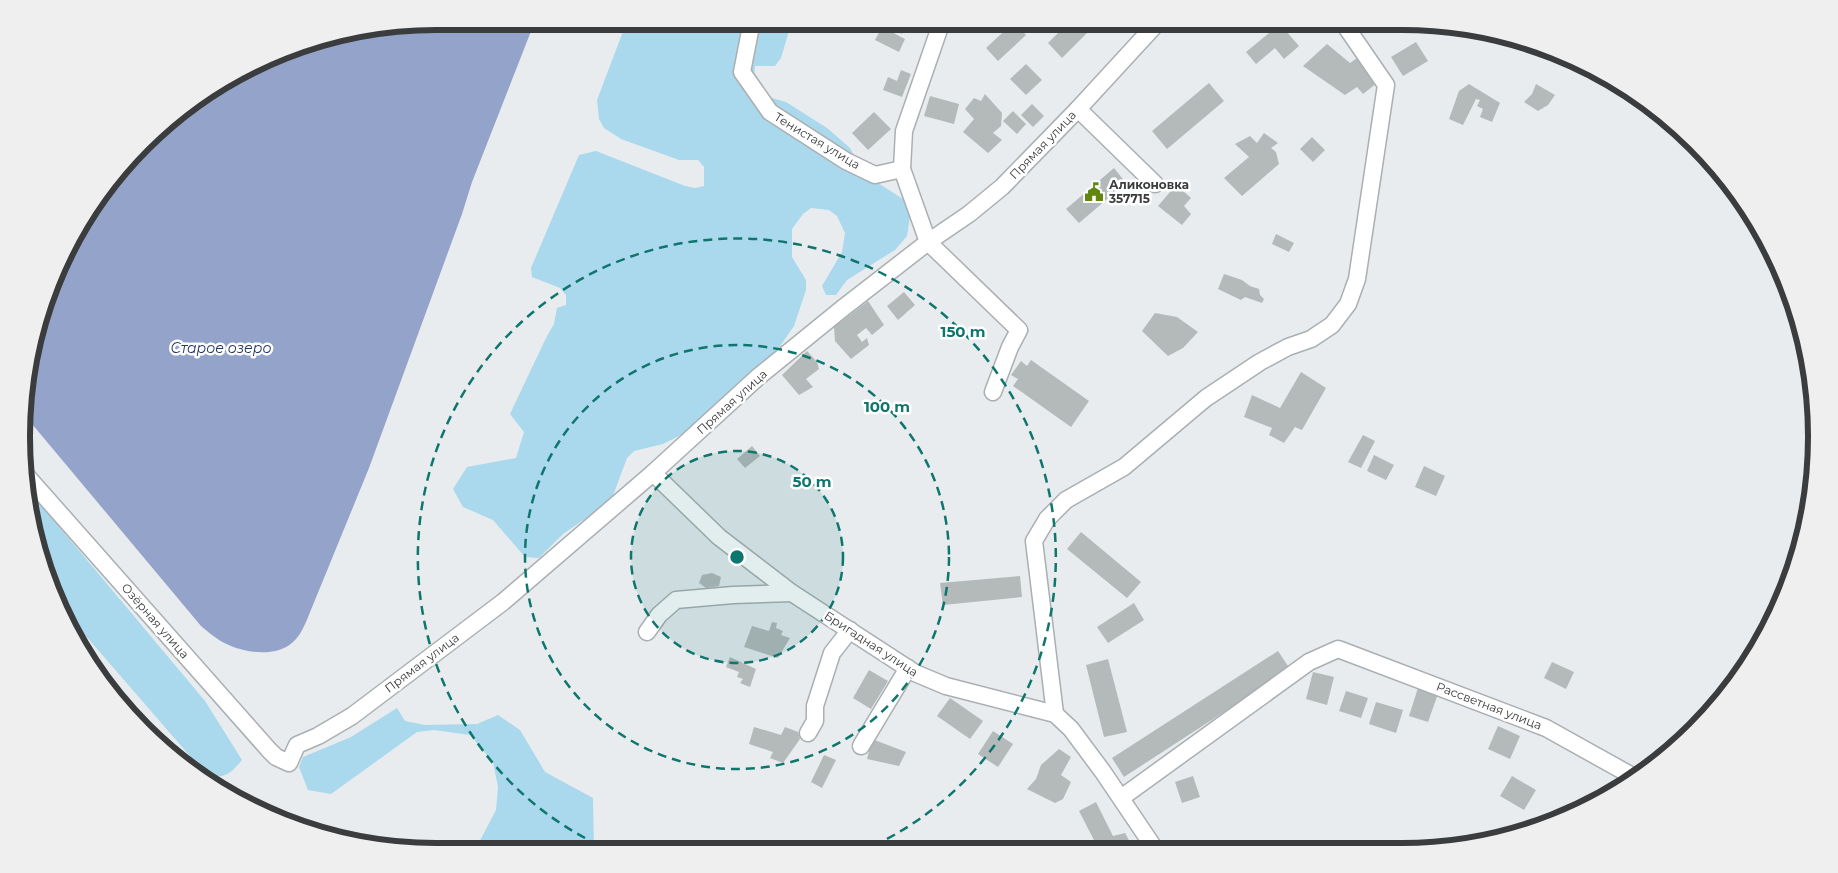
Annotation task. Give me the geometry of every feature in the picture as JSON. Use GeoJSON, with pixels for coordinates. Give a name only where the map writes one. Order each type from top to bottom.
{"type":"FeatureCollection","features":[{"type":"Feature","properties":{"kind":"street","name":"Тенистая улица"},"geometry":{"type":"LineString","coordinates":[[750,30],[742,72],[770,112],[846,161],[875,175],[902,170]]}},
{"type":"Feature","properties":{"kind":"street"},"geometry":{"type":"LineString","coordinates":[[939,30],[904,131],[902,170],[928,242],[1019,330],[1010,347],[993,392]]}},
{"type":"Feature","properties":{"kind":"street","name":"Прямая улица"},"geometry":{"type":"LineString","coordinates":[[289,762],[297,745],[318,736],[352,716],[503,602],[653,473],[758,377],[843,308],[928,242],[969,214],[1002,187],[1078,109],[1151,30]]}},
{"type":"Feature","properties":{"kind":"street"},"geometry":{"type":"LineString","coordinates":[[1054,714],[1034,540],[1047,519],[1066,500],[1124,467],[1206,398],[1260,362],[1288,347],[1311,339],[1332,325],[1348,304],[1357,279],[1386,85],[1348,30]]}},
{"type":"Feature","properties":{"kind":"street"},"geometry":{"type":"LineString","coordinates":[[1078,109],[1155,184]]}},
{"type":"Feature","properties":{"kind":"street","name":"Бригадная улица"},"geometry":{"type":"LineString","coordinates":[[653,473],[719,538],[792,593],[915,673],[946,686],[1054,714],[1071,729],[1151,843]]}},
{"type":"Feature","properties":{"kind":"street","name":"Озёрная улица"},"geometry":{"type":"LineString","coordinates":[[32,482],[269,750],[276,757],[289,762]]}},
{"type":"Feature","properties":{"kind":"street"},"geometry":{"type":"LineString","coordinates":[[647,632],[659,615],[676,600],[733,595],[792,593]]}},
{"type":"Feature","properties":{"kind":"street"},"geometry":{"type":"LineString","coordinates":[[808,733],[815,721],[815,706],[832,653],[850,630]]}},
{"type":"Feature","properties":{"kind":"street","name":"Рассветная улица"},"geometry":{"type":"LineString","coordinates":[[1121,798],[1309,662],[1338,649],[1546,728],[1628,774]]}},
{"type":"Feature","properties":{"kind":"street"},"geometry":{"type":"LineString","coordinates":[[862,746],[908,668]]}},
{"type":"Feature","properties":{"kind":"shaded area"},"geometry":{"type":"Polygon","coordinates":[[[624,30],[789,30],[781,58],[775,66],[755,66],[754,76],[758,94],[786,102],[827,128],[850,148],[864,174],[903,199],[910,217],[907,236],[895,250],[847,280],[836,295],[826,295],[822,286],[842,252],[845,233],[837,216],[829,210],[811,208],[803,214],[792,229],[792,257],[806,280],[806,290],[794,326],[778,349],[689,431],[663,444],[634,451],[627,458],[611,501],[563,534],[539,558],[525,557],[493,520],[463,507],[453,489],[467,467],[516,458],[524,432],[510,414],[554,324],[557,308],[566,305],[566,295],[560,288],[532,277],[531,268],[579,155],[596,151],[685,186],[695,188],[704,186],[704,167],[698,160],[679,160],[621,139],[604,128],[599,119],[597,100],[624,30]]]}},
{"type":"Feature","properties":{"kind":"shaded area"},"geometry":{"type":"Polygon","coordinates":[[[34,497],[205,701],[242,760],[230,772],[220,776],[210,773],[196,763],[77,625],[52,567],[44,542],[34,497]]]}},
{"type":"Feature","properties":{"kind":"shaded area"},"geometry":{"type":"Polygon","coordinates":[[[397,708],[405,721],[425,725],[477,724],[498,715],[520,730],[545,772],[593,798],[594,843],[479,843],[496,810],[498,787],[493,762],[470,735],[434,730],[417,732],[331,794],[308,790],[299,767],[303,757],[351,737],[397,708]]]}},
{"type":"Feature","properties":{"kind":"water","name":"Старое озеро"},"geometry":{"type":"Polygon","coordinates":[[[436,30],[531,30],[472,182],[369,468],[300,633],[288,646],[279,650],[259,652],[228,645],[201,626],[31,422],[33,383],[44,331],[61,281],[84,233],[131,168],[168,131],[233,84],[281,61],[331,44],[383,33],[436,30]]]}},
{"type":"Feature","properties":{"kind":"building"},"geometry":{"type":"Polygon","coordinates":[[[880,30],[888,30],[905,39],[899,52],[875,40],[880,30]]]}},
{"type":"Feature","properties":{"kind":"building"},"geometry":{"type":"Polygon","coordinates":[[[896,30],[904,30],[902,34],[896,30]]]}},
{"type":"Feature","properties":{"kind":"building"},"geometry":{"type":"Polygon","coordinates":[[[1005,30],[1021,30],[1026,35],[998,61],[986,48],[1005,30]]]}},
{"type":"Feature","properties":{"kind":"building"},"geometry":{"type":"Polygon","coordinates":[[[1061,30],[1084,30],[1087,33],[1062,58],[1048,43],[1061,30]]]}},
{"type":"Feature","properties":{"kind":"building"},"geometry":{"type":"Polygon","coordinates":[[[1273,30],[1285,30],[1299,46],[1284,59],[1275,48],[1256,64],[1246,52],[1273,30]]]}},
{"type":"Feature","properties":{"kind":"building"},"geometry":{"type":"Polygon","coordinates":[[[1416,42],[1428,61],[1403,76],[1391,57],[1416,42]]]}},
{"type":"Feature","properties":{"kind":"building"},"geometry":{"type":"Polygon","coordinates":[[[1327,44],[1350,63],[1360,56],[1377,83],[1363,94],[1357,87],[1345,95],[1303,66],[1327,44]]]}},
{"type":"Feature","properties":{"kind":"building"},"geometry":{"type":"Polygon","coordinates":[[[1026,64],[1042,80],[1026,95],[1010,79],[1026,64]]]}},
{"type":"Feature","properties":{"kind":"building"},"geometry":{"type":"Polygon","coordinates":[[[901,70],[911,74],[902,97],[883,90],[888,77],[897,81],[901,70]]]}},
{"type":"Feature","properties":{"kind":"building"},"geometry":{"type":"Polygon","coordinates":[[[1209,83],[1224,101],[1167,149],[1152,131],[1209,83]]]}},
{"type":"Feature","properties":{"kind":"building"},"geometry":{"type":"Polygon","coordinates":[[[1469,84],[1500,103],[1492,122],[1480,117],[1483,109],[1477,106],[1480,100],[1476,99],[1463,125],[1449,119],[1459,91],[1469,84]]]}},
{"type":"Feature","properties":{"kind":"building"},"geometry":{"type":"Polygon","coordinates":[[[1536,84],[1555,95],[1548,105],[1538,111],[1524,102],[1532,94],[1536,84]]]}},
{"type":"Feature","properties":{"kind":"building"},"geometry":{"type":"Polygon","coordinates":[[[985,94],[1002,113],[1001,126],[993,133],[1002,140],[988,153],[963,132],[974,119],[965,109],[974,98],[981,101],[985,94]]]}},
{"type":"Feature","properties":{"kind":"building"},"geometry":{"type":"Polygon","coordinates":[[[930,96],[959,104],[954,124],[924,116],[930,96]]]}},
{"type":"Feature","properties":{"kind":"building"},"geometry":{"type":"Polygon","coordinates":[[[1032,104],[1044,116],[1033,127],[1021,115],[1032,104]]]}},
{"type":"Feature","properties":{"kind":"building"},"geometry":{"type":"Polygon","coordinates":[[[1013,111],[1026,124],[1017,134],[1003,121],[1013,111]]]}},
{"type":"Feature","properties":{"kind":"building"},"geometry":{"type":"Polygon","coordinates":[[[874,112],[891,129],[868,150],[852,133],[874,112]]]}},
{"type":"Feature","properties":{"kind":"building"},"geometry":{"type":"Polygon","coordinates":[[[1264,133],[1278,143],[1271,148],[1276,152],[1279,164],[1242,196],[1224,178],[1249,157],[1235,144],[1250,136],[1257,143],[1264,133]]]}},
{"type":"Feature","properties":{"kind":"building"},"geometry":{"type":"Polygon","coordinates":[[[1312,137],[1325,150],[1313,162],[1300,149],[1312,137]]]}},
{"type":"Feature","properties":{"kind":"building"},"geometry":{"type":"Polygon","coordinates":[[[1114,168],[1126,183],[1079,223],[1066,209],[1114,168]]]}},
{"type":"Feature","properties":{"kind":"building"},"geometry":{"type":"Polygon","coordinates":[[[1176,185],[1191,198],[1184,206],[1191,214],[1182,225],[1158,206],[1176,185]]]}},
{"type":"Feature","properties":{"kind":"building"},"geometry":{"type":"Polygon","coordinates":[[[1276,234],[1294,243],[1289,252],[1272,244],[1276,234]]]}},
{"type":"Feature","properties":{"kind":"building"},"geometry":{"type":"Polygon","coordinates":[[[1224,274],[1242,280],[1250,286],[1259,289],[1260,295],[1264,299],[1262,303],[1245,297],[1241,300],[1218,289],[1224,274]]]}},
{"type":"Feature","properties":{"kind":"building"},"geometry":{"type":"Polygon","coordinates":[[[904,292],[915,305],[898,320],[887,306],[904,292]]]}},
{"type":"Feature","properties":{"kind":"building"},"geometry":{"type":"Polygon","coordinates":[[[868,301],[884,325],[872,335],[866,328],[857,335],[862,342],[867,338],[869,345],[851,359],[835,341],[834,327],[868,301]]]}},
{"type":"Feature","properties":{"kind":"building"},"geometry":{"type":"Polygon","coordinates":[[[1155,313],[1177,317],[1198,332],[1183,348],[1168,356],[1142,331],[1155,313]]]}},
{"type":"Feature","properties":{"kind":"building"},"geometry":{"type":"Polygon","coordinates":[[[807,351],[817,362],[819,369],[806,379],[813,387],[799,395],[782,375],[807,351]]]}},
{"type":"Feature","properties":{"kind":"building"},"geometry":{"type":"Polygon","coordinates":[[[1031,360],[1089,401],[1071,427],[1013,386],[1018,379],[1011,375],[1021,361],[1027,366],[1031,360]]]}},
{"type":"Feature","properties":{"kind":"building"},"geometry":{"type":"Polygon","coordinates":[[[1301,372],[1326,388],[1302,430],[1295,427],[1284,443],[1269,435],[1272,428],[1244,417],[1252,395],[1280,408],[1301,372]]]}},
{"type":"Feature","properties":{"kind":"building"},"geometry":{"type":"Polygon","coordinates":[[[1363,435],[1375,441],[1361,468],[1348,462],[1363,435]]]}},
{"type":"Feature","properties":{"kind":"building"},"geometry":{"type":"Polygon","coordinates":[[[752,446],[760,456],[745,468],[737,459],[752,446]]]}},
{"type":"Feature","properties":{"kind":"building"},"geometry":{"type":"Polygon","coordinates":[[[1374,455],[1394,465],[1386,480],[1367,471],[1374,455]]]}},
{"type":"Feature","properties":{"kind":"building"},"geometry":{"type":"Polygon","coordinates":[[[1424,466],[1445,476],[1436,496],[1415,487],[1424,466]]]}},
{"type":"Feature","properties":{"kind":"building"},"geometry":{"type":"Polygon","coordinates":[[[1081,532],[1141,582],[1127,598],[1067,549],[1081,532]]]}},
{"type":"Feature","properties":{"kind":"building"},"geometry":{"type":"Polygon","coordinates":[[[712,573],[721,577],[719,586],[706,588],[699,583],[702,575],[712,573]]]}},
{"type":"Feature","properties":{"kind":"building"},"geometry":{"type":"Polygon","coordinates":[[[1020,576],[1022,597],[943,605],[940,583],[1020,576]]]}},
{"type":"Feature","properties":{"kind":"building"},"geometry":{"type":"Polygon","coordinates":[[[1134,603],[1144,620],[1108,643],[1097,627],[1134,603]]]}},
{"type":"Feature","properties":{"kind":"building"},"geometry":{"type":"Polygon","coordinates":[[[772,622],[777,623],[776,628],[783,631],[781,635],[790,638],[778,658],[744,647],[752,626],[769,631],[772,622]]]}},
{"type":"Feature","properties":{"kind":"building"},"geometry":{"type":"Polygon","coordinates":[[[1278,651],[1290,669],[1124,777],[1112,758],[1278,651]]]}},
{"type":"Feature","properties":{"kind":"building"},"geometry":{"type":"Polygon","coordinates":[[[730,657],[756,669],[750,687],[740,683],[743,679],[737,677],[739,672],[726,667],[730,657]]]}},
{"type":"Feature","properties":{"kind":"building"},"geometry":{"type":"Polygon","coordinates":[[[1108,659],[1127,732],[1104,737],[1086,665],[1108,659]]]}},
{"type":"Feature","properties":{"kind":"building"},"geometry":{"type":"Polygon","coordinates":[[[1552,662],[1574,672],[1566,689],[1544,678],[1552,662]]]}},
{"type":"Feature","properties":{"kind":"building"},"geometry":{"type":"Polygon","coordinates":[[[869,670],[888,681],[871,709],[853,698],[869,670]]]}},
{"type":"Feature","properties":{"kind":"building"},"geometry":{"type":"Polygon","coordinates":[[[1313,672],[1334,677],[1327,705],[1306,699],[1313,672]]]}},
{"type":"Feature","properties":{"kind":"building"},"geometry":{"type":"Polygon","coordinates":[[[1418,688],[1438,694],[1428,722],[1409,716],[1418,688]]]}},
{"type":"Feature","properties":{"kind":"building"},"geometry":{"type":"Polygon","coordinates":[[[1346,691],[1368,698],[1361,718],[1339,711],[1346,691]]]}},
{"type":"Feature","properties":{"kind":"building"},"geometry":{"type":"Polygon","coordinates":[[[950,698],[983,721],[970,739],[937,716],[950,698]]]}},
{"type":"Feature","properties":{"kind":"building"},"geometry":{"type":"Polygon","coordinates":[[[1376,702],[1403,710],[1396,733],[1369,724],[1376,702]]]}},
{"type":"Feature","properties":{"kind":"building"},"geometry":{"type":"Polygon","coordinates":[[[1498,726],[1520,736],[1510,759],[1488,749],[1498,726]]]}},
{"type":"Feature","properties":{"kind":"building"},"geometry":{"type":"Polygon","coordinates":[[[754,727],[781,735],[785,727],[798,732],[800,739],[783,763],[770,758],[773,752],[749,744],[754,727]]]}},
{"type":"Feature","properties":{"kind":"building"},"geometry":{"type":"Polygon","coordinates":[[[993,731],[1013,744],[998,767],[978,754],[993,731]]]}},
{"type":"Feature","properties":{"kind":"building"},"geometry":{"type":"Polygon","coordinates":[[[872,739],[906,752],[899,766],[867,759],[872,739]]]}},
{"type":"Feature","properties":{"kind":"building"},"geometry":{"type":"Polygon","coordinates":[[[1059,749],[1071,757],[1061,775],[1071,782],[1063,799],[1055,803],[1027,789],[1036,779],[1041,765],[1059,749]]]}},
{"type":"Feature","properties":{"kind":"building"},"geometry":{"type":"Polygon","coordinates":[[[824,755],[836,760],[822,788],[811,782],[824,755]]]}},
{"type":"Feature","properties":{"kind":"building"},"geometry":{"type":"Polygon","coordinates":[[[1193,776],[1200,797],[1182,803],[1175,782],[1193,776]]]}},
{"type":"Feature","properties":{"kind":"building"},"geometry":{"type":"Polygon","coordinates":[[[1512,776],[1536,790],[1524,810],[1500,796],[1512,776]]]}},
{"type":"Feature","properties":{"kind":"building"},"geometry":{"type":"Polygon","coordinates":[[[1096,802],[1113,836],[1125,833],[1130,843],[1090,843],[1095,842],[1079,811],[1096,802]]]}},
{"type":"Feature","properties":{"kind":"place","name":"Аликоновка 357715"},"geometry":{"type":"Point","coordinates":[1094,192]}}]}
